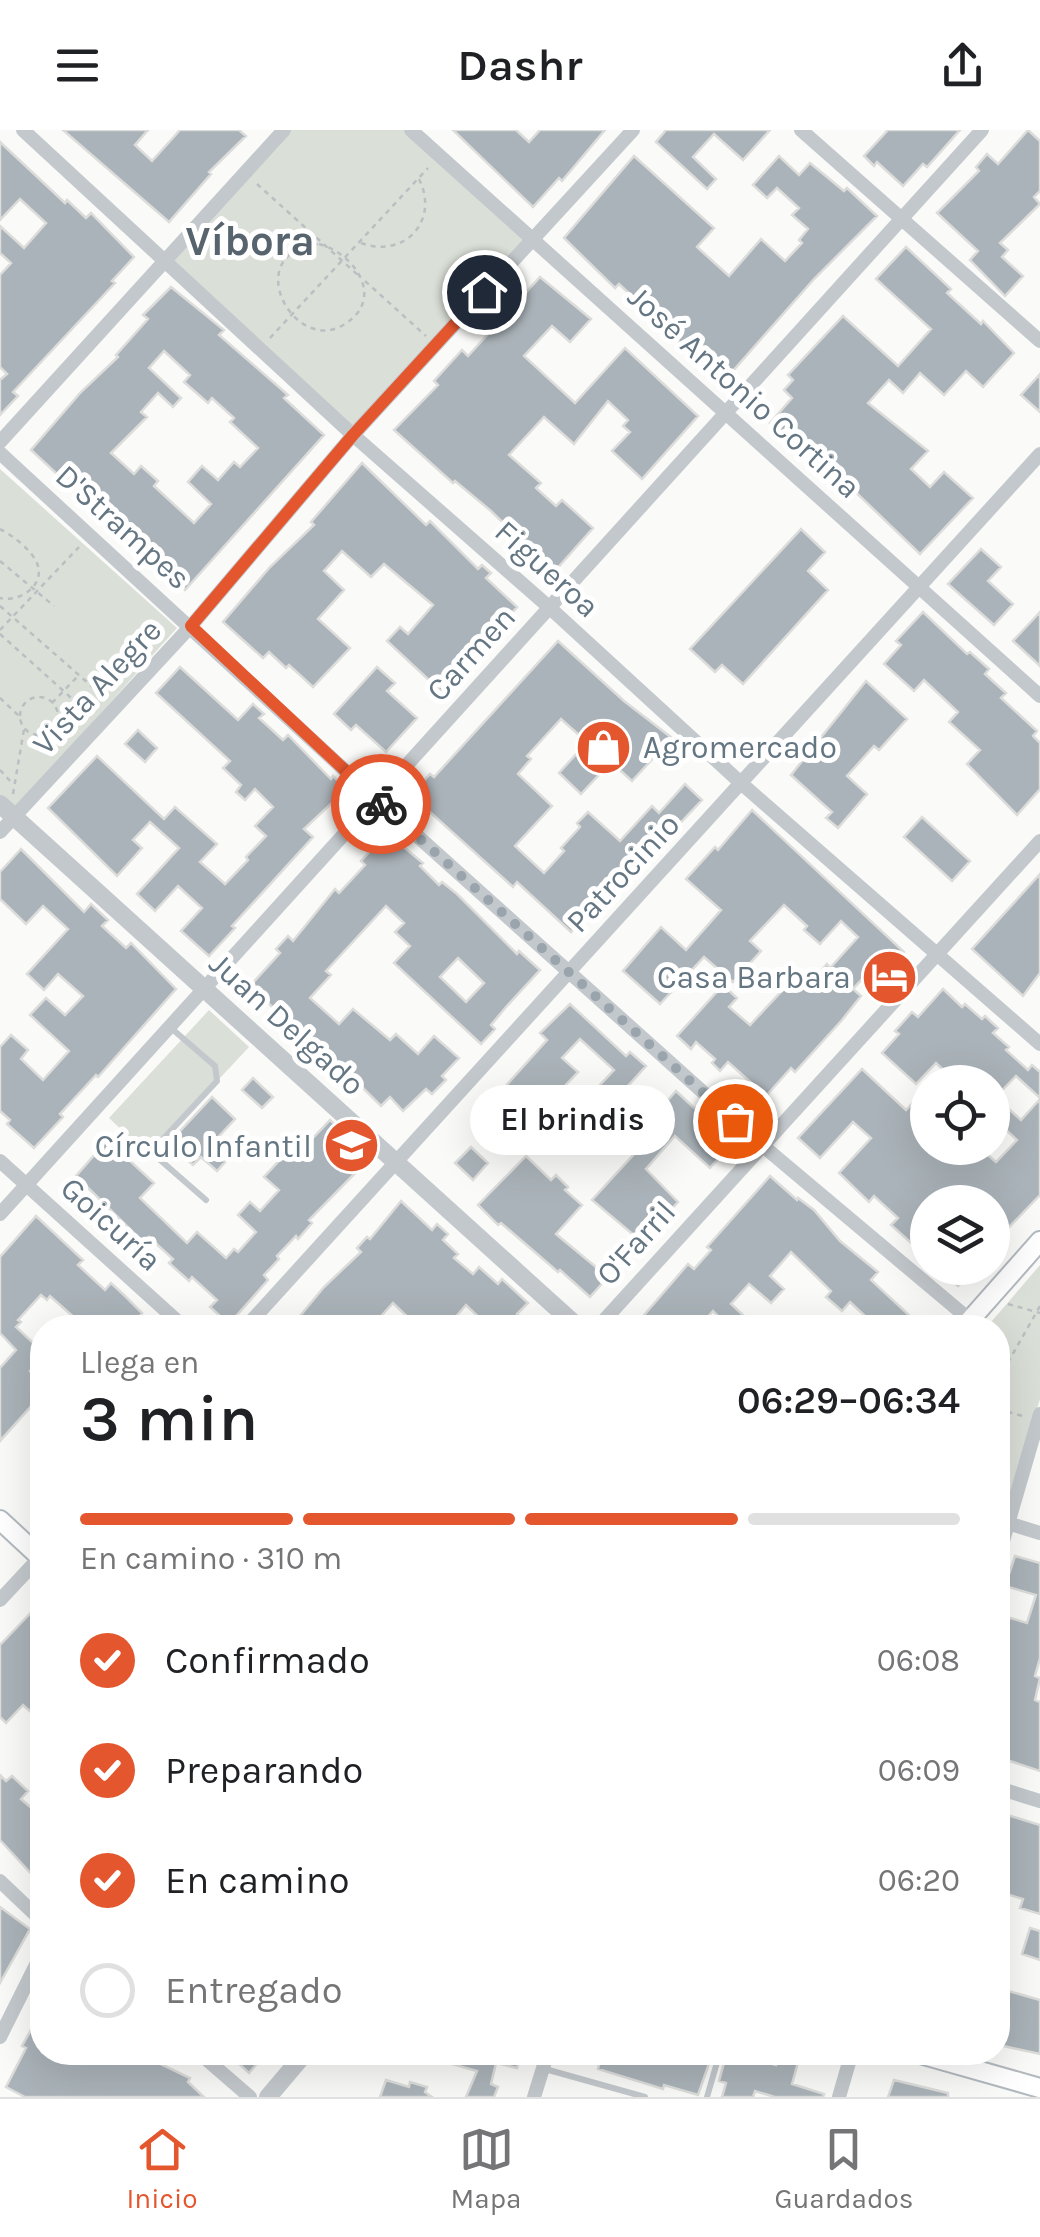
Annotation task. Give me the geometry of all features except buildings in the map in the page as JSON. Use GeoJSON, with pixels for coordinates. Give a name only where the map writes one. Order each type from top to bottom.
{"type":"FeatureCollection","features":[{"type":"Feature","properties":{"kind":"main road"},"geometry":{"type":"LineString","coordinates":[[975,1315],[1037,1250]]}},
{"type":"Feature","properties":{"kind":"main road"},"geometry":{"type":"LineString","coordinates":[[0,1520],[30,1546]]}},
{"type":"Feature","properties":{"kind":"main road"},"geometry":{"type":"LineString","coordinates":[[959,2065],[1040,2088]]}},
{"type":"Feature","properties":{"kind":"street","name":"Figueroa"},"geometry":{"type":"LineString","coordinates":[[23,130],[353,435],[742,784],[1040,1044]]}},
{"type":"Feature","properties":{"kind":"street"},"geometry":{"type":"LineString","coordinates":[[0,442],[284,130]]}},
{"type":"Feature","properties":{"kind":"street","name":"José Antonio Cortina"},"geometry":{"type":"LineString","coordinates":[[411,130],[1040,696]]}},
{"type":"Feature","properties":{"kind":"street","name":"Vista Alegre"},"geometry":{"type":"LineString","coordinates":[[0,832],[9,807],[101,725],[353,435],[632,130]]}},
{"type":"Feature","properties":{"kind":"street"},"geometry":{"type":"LineString","coordinates":[[801,130],[1040,341]]}},
{"type":"Feature","properties":{"kind":"street","name":"Carmen"},"geometry":{"type":"LineString","coordinates":[[0,1214],[982,130]]}},
{"type":"Feature","properties":{"kind":"street","name":"D'Strampes"},"geometry":{"type":"LineString","coordinates":[[0,453],[376,799],[956,1315]]}},
{"type":"Feature","properties":{"kind":"street","name":"Patrocinio"},"geometry":{"type":"LineString","coordinates":[[257,1315],[1040,454]]}},
{"type":"Feature","properties":{"kind":"street","name":"Juan Delgado"},"geometry":{"type":"LineString","coordinates":[[9,807],[204,990],[564,1315]]}},
{"type":"Feature","properties":{"kind":"street","name":"O'Farril"},"geometry":{"type":"LineString","coordinates":[[609,1315],[1040,842]]}},
{"type":"Feature","properties":{"kind":"street","name":"Goicuría"},"geometry":{"type":"LineString","coordinates":[[0,1161],[171,1315]]}},
{"type":"Feature","properties":{"kind":"street"},"geometry":{"type":"LineString","coordinates":[[1010,1500],[1037,1417]]}},
{"type":"Feature","properties":{"kind":"street"},"geometry":{"type":"LineString","coordinates":[[1010,1524],[1040,1533]]}},
{"type":"Feature","properties":{"kind":"street"},"geometry":{"type":"LineString","coordinates":[[0,1600],[30,1569]]}},
{"type":"Feature","properties":{"kind":"street"},"geometry":{"type":"LineString","coordinates":[[1010,1791],[1040,1800]]}},
{"type":"Feature","properties":{"kind":"street"},"geometry":{"type":"LineString","coordinates":[[0,1882],[30,1910]]}},
{"type":"Feature","properties":{"kind":"street"},"geometry":{"type":"LineString","coordinates":[[0,2038],[30,1977]]}},
{"type":"Feature","properties":{"kind":"street"},"geometry":{"type":"LineString","coordinates":[[213,2065],[250,2097]]}},
{"type":"Feature","properties":{"kind":"street"},"geometry":{"type":"LineString","coordinates":[[268,2097],[295,2065]]}},
{"type":"Feature","properties":{"kind":"street"},"geometry":{"type":"LineString","coordinates":[[534,2097],[544,2065]]}},
{"type":"Feature","properties":{"kind":"street"},"geometry":{"type":"LineString","coordinates":[[838,2097],[848,2065]]}},
{"type":"Feature","properties":{"kind":"lane"},"geometry":{"type":"LineString","coordinates":[[170,1028],[215,1066],[217,1081],[151,1152],[206,1200]]}},
{"type":"Feature","properties":{"kind":"lane"},"geometry":{"type":"LineString","coordinates":[[707,2097],[716,2065]]}},
{"type":"Feature","properties":{"kind":"lane"},"geometry":{"type":"LineString","coordinates":[[543,2068],[644,2097]]}},
{"type":"Feature","properties":{"kind":"path"},"geometry":{"type":"LineString","coordinates":[[260,350],[440,156]]}},
{"type":"Feature","properties":{"kind":"path"},"geometry":{"type":"LineString","coordinates":[[245,173],[436,344]]}},
{"type":"Feature","properties":{"kind":"path"},"geometry":{"type":"LineString","coordinates":[[360,242],[386,248],[410,238],[419,229],[427,204],[419,178]]}},
{"type":"Feature","properties":{"kind":"path"},"geometry":{"type":"LineString","coordinates":[[326,246],[306,245],[280,268],[278,292],[292,315],[313,328],[339,328],[359,311],[364,298],[362,278]]}},
{"type":"Feature","properties":{"kind":"path"},"geometry":{"type":"LineString","coordinates":[[0,529],[35,558],[39,570],[32,588],[11,601],[0,598]]}},
{"type":"Feature","properties":{"kind":"path"},"geometry":{"type":"LineString","coordinates":[[82,544],[0,632],[101,725]]}},
{"type":"Feature","properties":{"kind":"path"},"geometry":{"type":"LineString","coordinates":[[0,561],[54,606]]}},
{"type":"Feature","properties":{"kind":"path"},"geometry":{"type":"LineString","coordinates":[[0,606],[117,707]]}},
{"type":"Feature","properties":{"kind":"path"},"geometry":{"type":"LineString","coordinates":[[52,703],[78,676]]}},
{"type":"Feature","properties":{"kind":"path"},"geometry":{"type":"LineString","coordinates":[[0,698],[20,717],[24,728],[9,807]]}},
{"type":"Feature","properties":{"kind":"path"},"geometry":{"type":"LineString","coordinates":[[20,717],[24,705],[34,698],[52,703]]}},
{"type":"Feature","properties":{"kind":"path"},"geometry":{"type":"LineString","coordinates":[[24,728],[34,735],[51,730],[57,720],[52,703]]}},
{"type":"Feature","properties":{"kind":"path"},"geometry":{"type":"LineString","coordinates":[[0,770],[13,784]]}},
{"type":"Feature","properties":{"kind":"path"},"geometry":{"type":"LineString","coordinates":[[1007,1304],[1038,1312]]}},
{"type":"Feature","properties":{"kind":"path"},"geometry":{"type":"LineString","coordinates":[[1010,1360],[1040,1306]]}},
{"type":"Feature","properties":{"kind":"path"},"geometry":{"type":"LineString","coordinates":[[1010,1412],[1037,1417]]}},
{"type":"Feature","properties":{"kind":"shaded area"},"geometry":{"type":"Polygon","coordinates":[[[284,130],[411,130],[531,240],[353,435],[164,262],[284,130]]]}},
{"type":"Feature","properties":{"kind":"shaded area"},"geometry":{"type":"Polygon","coordinates":[[[0,469],[177,628],[14,810],[0,797],[0,469]]]}},
{"type":"Feature","properties":{"kind":"shaded area"},"geometry":{"type":"Polygon","coordinates":[[[209,1010],[249,1047],[148,1155],[109,1118],[209,1010]]]}},
{"type":"Feature","properties":{"kind":"shaded area"},"geometry":{"type":"Polygon","coordinates":[[[1040,1265],[1040,1399],[1010,1497],[1010,1315],[997,1315],[1040,1265]]]}},
{"type":"Feature","properties":{"kind":"way so far"},"geometry":{"type":"LineString","coordinates":[[381,804],[735,1121]]}},
{"type":"Feature","properties":{"kind":"place","name":"Agromercado"},"geometry":{"type":"Point","coordinates":[604,747]}},
{"type":"Feature","properties":{"kind":"place","name":"Casa Barbara"},"geometry":{"type":"Point","coordinates":[890,977]}},
{"type":"Feature","properties":{"kind":"place","name":"El brindis"},"geometry":{"type":"Point","coordinates":[735,1121]}},
{"type":"Feature","properties":{"kind":"place","name":"Círculo Infantil"},"geometry":{"type":"Point","coordinates":[351,1146]}},
{"type":"Feature","properties":{"kind":"district","name":"Víbora"},"geometry":{"type":"Point","coordinates":[250,241]}},
{"type":"Feature","properties":{"kind":"route"},"geometry":{"type":"LineString","coordinates":[[381,804],[191,626],[353,435],[484,292]]}}]}
